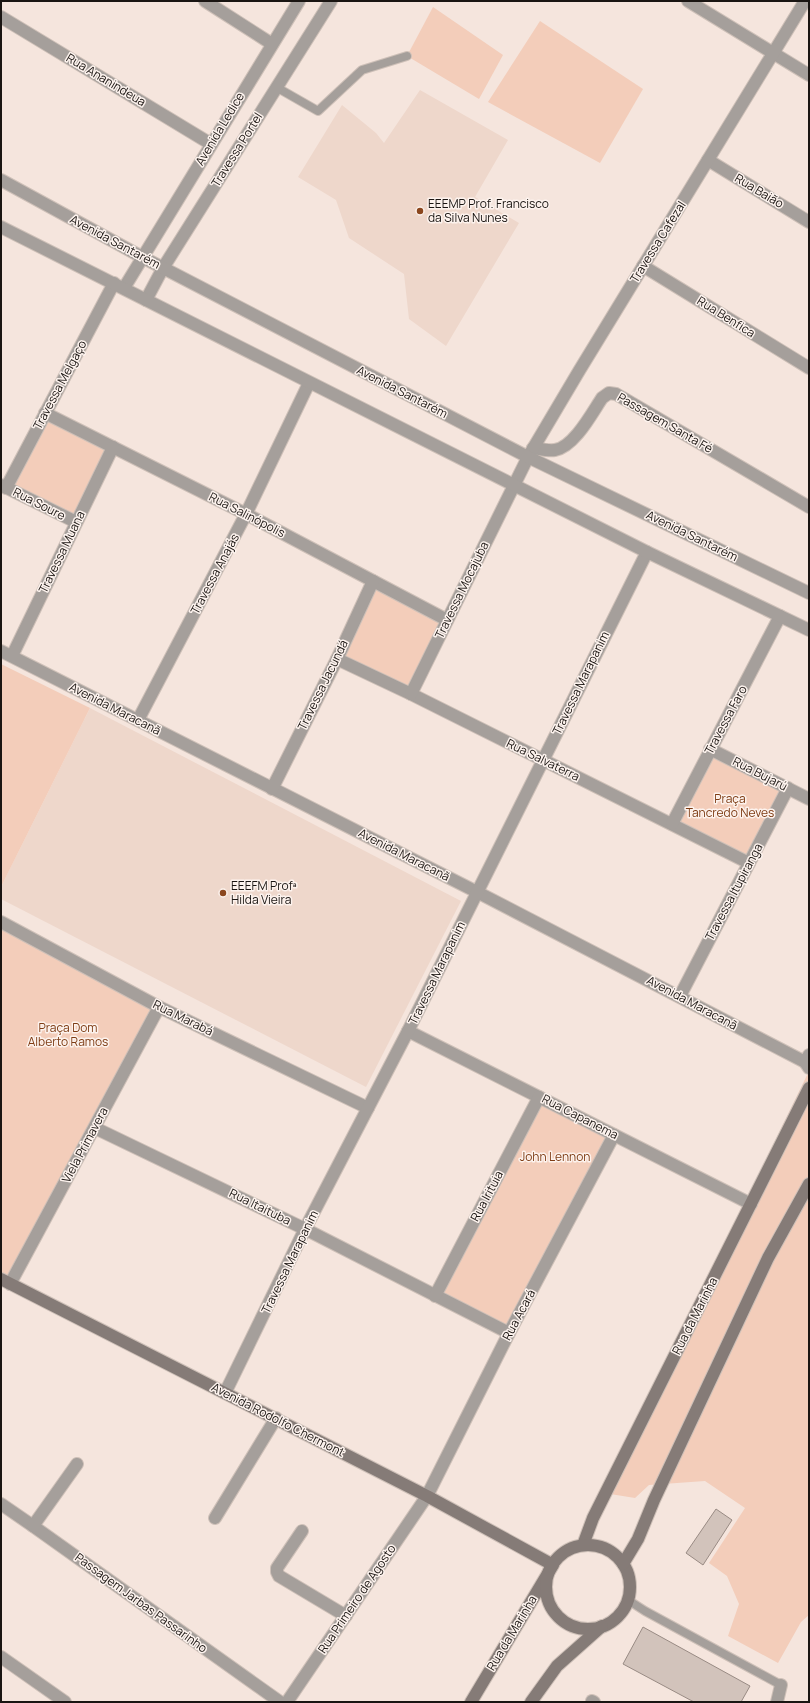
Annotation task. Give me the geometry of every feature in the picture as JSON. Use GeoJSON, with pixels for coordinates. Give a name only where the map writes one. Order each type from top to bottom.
{"type":"FeatureCollection","features":[{"type":"Feature","properties":{"kind":"main road","name":"Rua da Marinha"},"geometry":{"type":"LineString","coordinates":[[583,1545],[593,1518],[809,1088]]}},
{"type":"Feature","properties":{"kind":"main road"},"geometry":{"type":"LineString","coordinates":[[623,1564],[638,1539],[654,1500],[768,1258],[809,1184]]}},
{"type":"Feature","properties":{"kind":"main road","name":"Avenida Rodolfo Chermont"},"geometry":{"type":"LineString","coordinates":[[6,1281],[427,1496],[552,1565]]}},
{"type":"Feature","properties":{"kind":"main road"},"geometry":{"type":"LineString","coordinates":[[531,1702],[557,1666],[602,1626],[618,1616],[628,1600],[630,1582],[623,1564],[610,1551],[602,1547],[583,1545],[566,1552],[552,1565],[548,1578],[547,1592],[549,1601],[559,1617],[575,1627],[593,1628],[602,1626]]}},
{"type":"Feature","properties":{"kind":"main road","name":"Rua da Marinha"},"geometry":{"type":"LineString","coordinates":[[471,1702],[552,1565]]}},
{"type":"Feature","properties":{"kind":"street"},"geometry":{"type":"LineString","coordinates":[[204,1],[272,44]]}},
{"type":"Feature","properties":{"kind":"street","name":"Avenida Ledice"},"geometry":{"type":"LineString","coordinates":[[142,257],[299,1]]}},
{"type":"Feature","properties":{"kind":"street","name":"Travessa Portel"},"geometry":{"type":"LineString","coordinates":[[146,300],[163,268],[331,1]]}},
{"type":"Feature","properties":{"kind":"street"},"geometry":{"type":"LineString","coordinates":[[688,1],[809,75]]}},
{"type":"Feature","properties":{"kind":"street","name":"Travessa Cafezal"},"geometry":{"type":"LineString","coordinates":[[514,486],[530,452],[806,1]]}},
{"type":"Feature","properties":{"kind":"street","name":"Rua Ananindeua"},"geometry":{"type":"LineString","coordinates":[[1,16],[211,144]]}},
{"type":"Feature","properties":{"kind":"street","name":"Rua Baião"},"geometry":{"type":"LineString","coordinates":[[708,160],[809,222]]}},
{"type":"Feature","properties":{"kind":"street","name":"Avenida Santarém"},"geometry":{"type":"LineString","coordinates":[[1,180],[163,268],[809,593]]}},
{"type":"Feature","properties":{"kind":"street"},"geometry":{"type":"LineString","coordinates":[[1,226],[514,486],[809,630]]}},
{"type":"Feature","properties":{"kind":"street","name":"Travessa Melgaço"},"geometry":{"type":"LineString","coordinates":[[4,486],[119,286],[142,257]]}},
{"type":"Feature","properties":{"kind":"street","name":"Rua Benfica"},"geometry":{"type":"LineString","coordinates":[[643,266],[809,368]]}},
{"type":"Feature","properties":{"kind":"street","name":"Travessa Anajás"},"geometry":{"type":"LineString","coordinates":[[138,720],[246,514],[309,383]]}},
{"type":"Feature","properties":{"kind":"street","name":"Passagem Santa Fé"},"geometry":{"type":"LineString","coordinates":[[530,452],[563,448],[574,438],[602,398],[609,393],[616,394],[809,507]]}},
{"type":"Feature","properties":{"kind":"street","name":"Rua Salinópolis"},"geometry":{"type":"LineString","coordinates":[[45,413],[246,514],[447,620]]}},
{"type":"Feature","properties":{"kind":"street","name":"Travessa Muana"},"geometry":{"type":"LineString","coordinates":[[12,656],[113,447]]}},
{"type":"Feature","properties":{"kind":"street","name":"Rua Soure"},"geometry":{"type":"LineString","coordinates":[[4,486],[76,522]]}},
{"type":"Feature","properties":{"kind":"street","name":"Travessa Mocajuba"},"geometry":{"type":"LineString","coordinates":[[411,694],[514,486]]}},
{"type":"Feature","properties":{"kind":"street","name":"Travessa Marapanim"},"geometry":{"type":"LineString","coordinates":[[226,1393],[305,1229],[408,1031],[647,552]]}},
{"type":"Feature","properties":{"kind":"street","name":"Travessa Jacundá"},"geometry":{"type":"LineString","coordinates":[[272,789],[337,659],[373,580]]}},
{"type":"Feature","properties":{"kind":"street","name":"Travessa Faro"},"geometry":{"type":"LineString","coordinates":[[672,824],[780,616]]}},
{"type":"Feature","properties":{"kind":"street","name":"Avenida Maracanã"},"geometry":{"type":"LineString","coordinates":[[1,651],[477,892],[808,1062]]}},
{"type":"Feature","properties":{"kind":"street","name":"Rua Salvaterra"},"geometry":{"type":"LineString","coordinates":[[337,659],[411,694],[749,863]]}},
{"type":"Feature","properties":{"kind":"street","name":"Rua Bujarú"},"geometry":{"type":"LineString","coordinates":[[710,749],[809,799]]}},
{"type":"Feature","properties":{"kind":"street","name":"Travessa Itupiranga"},"geometry":{"type":"LineString","coordinates":[[680,996],[788,788]]}},
{"type":"Feature","properties":{"kind":"street","name":"Rua Marabá"},"geometry":{"type":"LineString","coordinates":[[1,922],[159,1006],[368,1108]]}},
{"type":"Feature","properties":{"kind":"street","name":"Viela Primavera"},"geometry":{"type":"LineString","coordinates":[[6,1281],[95,1128],[159,1006]]}},
{"type":"Feature","properties":{"kind":"street","name":"Rua Capanema"},"geometry":{"type":"LineString","coordinates":[[408,1031],[751,1204]]}},
{"type":"Feature","properties":{"kind":"street","name":"Rua Irituia"},"geometry":{"type":"LineString","coordinates":[[435,1296],[539,1097]]}},
{"type":"Feature","properties":{"kind":"street","name":"Rua Itaituba"},"geometry":{"type":"LineString","coordinates":[[95,1128],[305,1229],[509,1333]]}},
{"type":"Feature","properties":{"kind":"street","name":"Rua Acará"},"geometry":{"type":"LineString","coordinates":[[427,1496],[509,1333],[614,1135]]}},
{"type":"Feature","properties":{"kind":"street"},"geometry":{"type":"LineString","coordinates":[[215,1518],[276,1418]]}},
{"type":"Feature","properties":{"kind":"street"},"geometry":{"type":"LineString","coordinates":[[33,1526],[77,1464]]}},
{"type":"Feature","properties":{"kind":"street","name":"Rua Primeiro de Agosto"},"geometry":{"type":"LineString","coordinates":[[287,1702],[427,1496]]}},
{"type":"Feature","properties":{"kind":"street","name":"Passagem Jarbas Passarinho"},"geometry":{"type":"LineString","coordinates":[[1,1504],[280,1702]]}},
{"type":"Feature","properties":{"kind":"street"},"geometry":{"type":"LineString","coordinates":[[302,1531],[277,1568],[279,1576],[346,1616]]}},
{"type":"Feature","properties":{"kind":"street"},"geometry":{"type":"LineString","coordinates":[[1,1657],[65,1702]]}},
{"type":"Feature","properties":{"kind":"street"},"geometry":{"type":"LineString","coordinates":[[777,1702],[781,1684]]}},
{"type":"Feature","properties":{"kind":"lane"},"geometry":{"type":"LineString","coordinates":[[276,87],[318,111],[362,70],[407,56]]}},
{"type":"Feature","properties":{"kind":"lane"},"geometry":{"type":"LineString","coordinates":[[628,1600],[645,1611],[781,1684]]}},
{"type":"Feature","properties":{"kind":"shaded area","name":"EEEMP Prof. Francisco da Silva Nunes"},"geometry":{"type":"Polygon","coordinates":[[[420,90],[508,140],[475,197],[519,223],[446,346],[409,319],[404,274],[349,238],[336,200],[298,177],[342,105],[376,133],[384,143],[420,90]]]}},
{"type":"Feature","properties":{"kind":"shaded area","name":"EEEFM Profª Hilda Vieira"},"geometry":{"type":"Polygon","coordinates":[[[90,708],[461,901],[366,1087],[1,899],[1,887],[90,708]]]}},
{"type":"Feature","properties":{"kind":"green space"},"geometry":{"type":"Polygon","coordinates":[[[433,7],[503,55],[479,99],[407,56],[433,7]]]}},
{"type":"Feature","properties":{"kind":"green space"},"geometry":{"type":"Polygon","coordinates":[[[540,21],[643,89],[600,163],[488,102],[540,21]]]}},
{"type":"Feature","properties":{"kind":"green space"},"geometry":{"type":"Polygon","coordinates":[[[45,413],[113,447],[76,522],[6,488],[45,413]]]}},
{"type":"Feature","properties":{"kind":"green space"},"geometry":{"type":"Polygon","coordinates":[[[373,581],[447,620],[411,694],[337,659],[373,581]]]}},
{"type":"Feature","properties":{"kind":"green space"},"geometry":{"type":"Polygon","coordinates":[[[1,664],[90,708],[1,887],[1,664]]]}},
{"type":"Feature","properties":{"kind":"green space","name":"Praça Tancredo Neves"},"geometry":{"type":"Polygon","coordinates":[[[710,749],[788,788],[749,863],[672,824],[710,749]]]}},
{"type":"Feature","properties":{"kind":"green space","name":"Praça Dom Alberto Ramos"},"geometry":{"type":"Polygon","coordinates":[[[1,922],[159,1007],[10,1284],[1,1279],[1,922]]]}},
{"type":"Feature","properties":{"kind":"green space"},"geometry":{"type":"Polygon","coordinates":[[[809,1071],[809,1615],[801,1622],[778,1663],[728,1636],[739,1604],[727,1576],[709,1563],[745,1508],[705,1481],[649,1485],[635,1498],[604,1493],[809,1071]]]}},
{"type":"Feature","properties":{"kind":"green space","name":"John Lennon"},"geometry":{"type":"Polygon","coordinates":[[[539,1097],[614,1135],[509,1333],[435,1296],[539,1097]]]}},
{"type":"Feature","properties":{"kind":"building"},"geometry":{"type":"Polygon","coordinates":[[[716,1509],[732,1520],[703,1565],[686,1553],[716,1509]]]}},
{"type":"Feature","properties":{"kind":"building"},"geometry":{"type":"Polygon","coordinates":[[[643,1627],[750,1686],[741,1702],[694,1702],[623,1664],[643,1627]]]}},
{"type":"Feature","properties":{"kind":"place","name":"EEEMP Prof. Francisco da Silva Nunes"},"geometry":{"type":"Point","coordinates":[420,211]}},
{"type":"Feature","properties":{"kind":"place","name":"EEEFM Profª Hilda Vieira"},"geometry":{"type":"Point","coordinates":[223,893]}}]}
